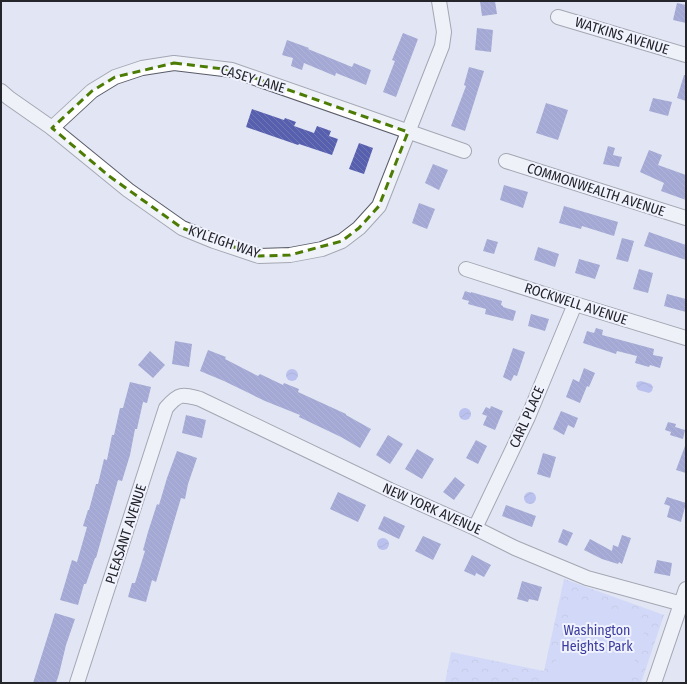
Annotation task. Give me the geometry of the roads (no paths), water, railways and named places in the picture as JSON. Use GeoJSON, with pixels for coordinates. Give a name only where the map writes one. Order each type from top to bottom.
{"type":"FeatureCollection","features":[{"type":"Feature","properties":{"kind":"street","name":"KYLEIGH WAY"},"geometry":{"type":"LineString","coordinates":[[1,91],[8,98],[52,128],[109,176],[182,228],[258,256],[290,254],[322,249],[342,241],[359,228],[379,206],[442,46],[444,32],[439,1]]}},
{"type":"Feature","properties":{"kind":"street","name":"WATKINS AVENUE"},"geometry":{"type":"LineString","coordinates":[[558,17],[686,55]]}},
{"type":"Feature","properties":{"kind":"street","name":"CASEY LANE"},"geometry":{"type":"LineString","coordinates":[[52,128],[92,91],[115,77],[142,68],[174,63],[232,70],[464,151]]}},
{"type":"Feature","properties":{"kind":"street","name":"COMMONWEALTH AVENUE"},"geometry":{"type":"LineString","coordinates":[[506,161],[686,218]]}},
{"type":"Feature","properties":{"kind":"street","name":"ROCKWELL AVENUE"},"geometry":{"type":"LineString","coordinates":[[466,268],[575,304],[686,338]]}},
{"type":"Feature","properties":{"kind":"street","name":"CARL PLACE"},"geometry":{"type":"LineString","coordinates":[[475,528],[528,417],[575,304]]}},
{"type":"Feature","properties":{"kind":"street","name":"NEW YORK AVENUE"},"geometry":{"type":"LineString","coordinates":[[185,395],[200,399],[515,548],[587,578],[684,604]]}},
{"type":"Feature","properties":{"kind":"street","name":"PLEASANT AVENUE"},"geometry":{"type":"LineString","coordinates":[[77,683],[166,408],[174,399],[185,395]]}},
{"type":"Feature","properties":{"kind":"street"},"geometry":{"type":"LineString","coordinates":[[654,683],[684,604],[686,589]]}},
{"type":"Feature","properties":{"kind":"water"},"geometry":{"type":"Polygon","coordinates":[[[290,369],[294,369],[298,375],[294,381],[290,381],[286,377],[286,373],[290,369]]]}},
{"type":"Feature","properties":{"kind":"water"},"geometry":{"type":"Polygon","coordinates":[[[641,381],[651,384],[653,387],[652,391],[649,393],[638,390],[636,386],[637,382],[641,381]]]}},
{"type":"Feature","properties":{"kind":"water"},"geometry":{"type":"Polygon","coordinates":[[[463,408],[467,408],[471,414],[467,420],[463,420],[459,416],[459,412],[463,408]]]}},
{"type":"Feature","properties":{"kind":"water"},"geometry":{"type":"Polygon","coordinates":[[[528,492],[532,492],[536,498],[532,504],[528,504],[524,500],[524,496],[528,492]]]}},
{"type":"Feature","properties":{"kind":"water"},"geometry":{"type":"Polygon","coordinates":[[[381,538],[385,538],[389,544],[385,550],[381,550],[377,546],[377,542],[381,538]]]}},
{"type":"Feature","properties":{"kind":"park label","name":"Washington Heights Park"},"geometry":{"type":"Point","coordinates":[597,638]}}]}
